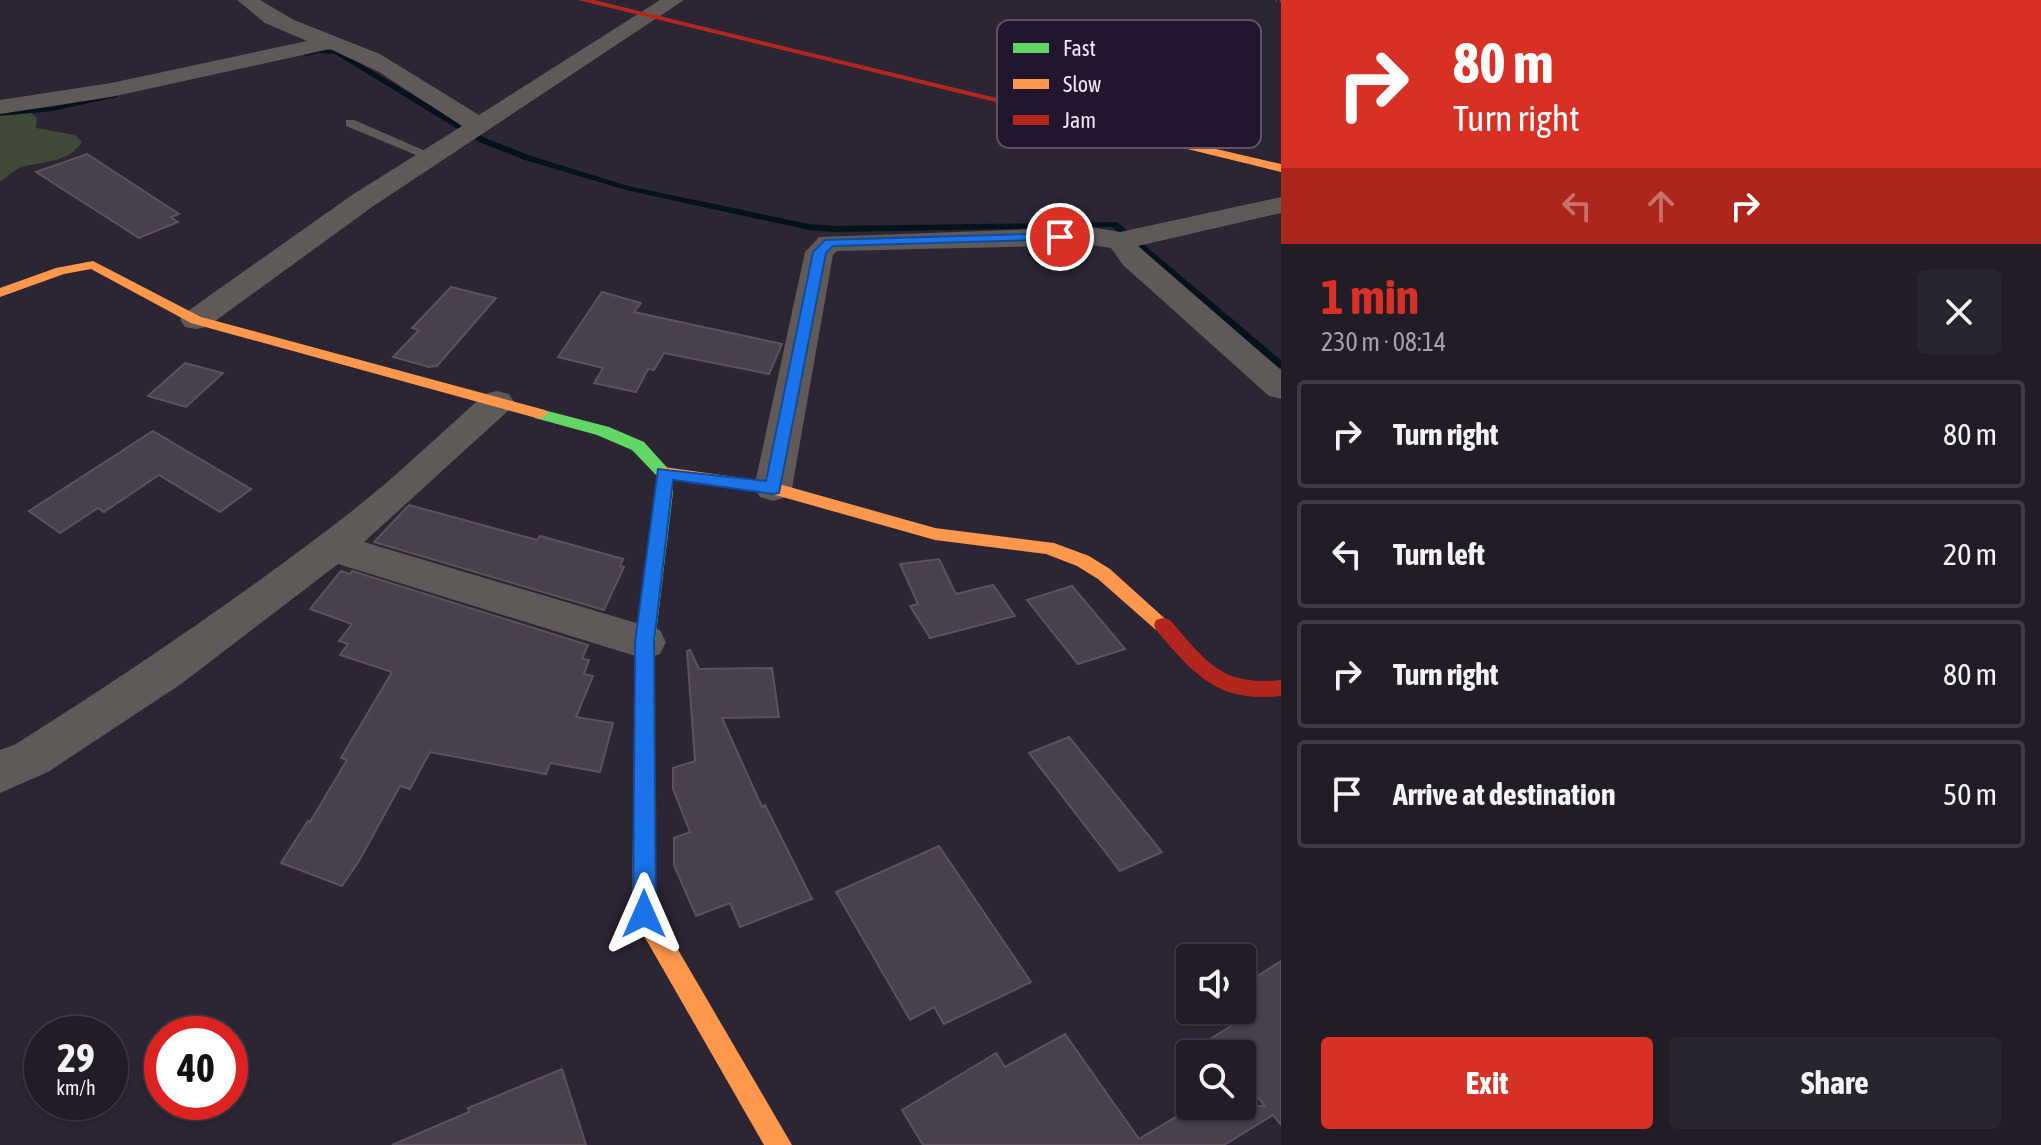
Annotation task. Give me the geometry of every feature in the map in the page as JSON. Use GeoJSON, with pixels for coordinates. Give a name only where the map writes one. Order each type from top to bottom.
{"type":"FeatureCollection","features":[{"type":"Feature","properties":{"kind":"street"},"geometry":{"type":"LineString","coordinates":[[247,0],[265,16],[360,53],[479,126]]}},
{"type":"Feature","properties":{"kind":"street"},"geometry":{"type":"LineString","coordinates":[[583,0],[997,100]]}},
{"type":"Feature","properties":{"kind":"street"},"geometry":{"type":"LineString","coordinates":[[196,320],[362,201],[674,0]]}},
{"type":"Feature","properties":{"kind":"street"},"geometry":{"type":"LineString","coordinates":[[0,107],[111,90],[329,43]]}},
{"type":"Feature","properties":{"kind":"street"},"geometry":{"type":"LineString","coordinates":[[1198,148],[1281,168]]}},
{"type":"Feature","properties":{"kind":"street"},"geometry":{"type":"LineString","coordinates":[[773,488],[819,252],[829,243],[1090,236],[1120,241],[1281,205]]}},
{"type":"Feature","properties":{"kind":"street"},"geometry":{"type":"LineString","coordinates":[[1120,241],[1133,259],[1281,388]]}},
{"type":"Feature","properties":{"kind":"street"},"geometry":{"type":"LineString","coordinates":[[0,293],[61,271],[93,265],[196,320],[603,431],[638,446],[664,473],[773,488],[877,521],[936,534],[1047,547],[1084,561],[1130,596],[1162,624],[1202,671],[1226,687],[1257,695],[1281,688]]}},
{"type":"Feature","properties":{"kind":"street"},"geometry":{"type":"LineString","coordinates":[[0,772],[32,758],[166,671],[368,519],[497,402]]}},
{"type":"Feature","properties":{"kind":"street"},"geometry":{"type":"LineString","coordinates":[[664,473],[665,492],[645,642],[644,914],[779,1145]]}},
{"type":"Feature","properties":{"kind":"street"},"geometry":{"type":"LineString","coordinates":[[331,547],[645,642]]}},
{"type":"Feature","properties":{"kind":"lane"},"geometry":{"type":"LineString","coordinates":[[350,123],[431,156]]}},
{"type":"Feature","properties":{"kind":"green space"},"geometry":{"type":"Polygon","coordinates":[[[27,109],[37,118],[36,128],[75,135],[82,142],[63,158],[19,168],[0,182],[0,111],[27,109]]]}},
{"type":"Feature","properties":{"kind":"building"},"geometry":{"type":"Polygon","coordinates":[[[87,154],[179,214],[171,217],[178,222],[139,238],[36,172],[87,154]]]}},
{"type":"Feature","properties":{"kind":"building"},"geometry":{"type":"Polygon","coordinates":[[[451,287],[496,298],[437,366],[429,367],[393,357],[419,330],[412,328],[451,287]]]}},
{"type":"Feature","properties":{"kind":"building"},"geometry":{"type":"Polygon","coordinates":[[[602,292],[641,303],[634,312],[782,344],[769,374],[664,353],[654,370],[648,369],[636,392],[594,383],[603,368],[558,357],[602,292]]]}},
{"type":"Feature","properties":{"kind":"building"},"geometry":{"type":"Polygon","coordinates":[[[185,363],[223,373],[186,407],[148,396],[185,363]]]}},
{"type":"Feature","properties":{"kind":"building"},"geometry":{"type":"Polygon","coordinates":[[[153,431],[251,489],[220,512],[159,475],[104,512],[98,508],[60,533],[29,511],[153,431]]]}},
{"type":"Feature","properties":{"kind":"building"},"geometry":{"type":"Polygon","coordinates":[[[409,505],[537,540],[540,536],[623,559],[620,566],[624,567],[604,610],[374,542],[409,505]]]}},
{"type":"Feature","properties":{"kind":"building"},"geometry":{"type":"Polygon","coordinates":[[[939,559],[956,594],[993,585],[1015,616],[930,638],[910,606],[918,604],[900,564],[939,559]]]}},
{"type":"Feature","properties":{"kind":"building"},"geometry":{"type":"Polygon","coordinates":[[[341,571],[350,574],[352,571],[588,645],[582,659],[589,660],[584,674],[593,676],[576,717],[613,723],[600,772],[550,763],[546,774],[430,752],[410,789],[400,786],[342,886],[281,863],[347,760],[341,758],[392,672],[340,655],[348,644],[339,641],[352,624],[310,609],[341,571]]]}},
{"type":"Feature","properties":{"kind":"building"},"geometry":{"type":"Polygon","coordinates":[[[1072,586],[1125,649],[1078,664],[1027,600],[1072,586]]]}},
{"type":"Feature","properties":{"kind":"building"},"geometry":{"type":"Polygon","coordinates":[[[690,650],[699,669],[772,668],[779,717],[722,718],[762,807],[765,805],[812,899],[740,927],[730,903],[696,916],[674,865],[674,838],[690,832],[673,789],[673,768],[695,761],[687,651],[690,650]]]}},
{"type":"Feature","properties":{"kind":"building"},"geometry":{"type":"Polygon","coordinates":[[[1069,737],[1162,852],[1120,871],[1029,753],[1069,737]]]}},
{"type":"Feature","properties":{"kind":"building"},"geometry":{"type":"Polygon","coordinates":[[[939,846],[1031,982],[944,1024],[934,1007],[910,1020],[836,892],[939,846]]]}},
{"type":"Feature","properties":{"kind":"building"},"geometry":{"type":"Polygon","coordinates":[[[1281,961],[1281,1125],[1273,1115],[1224,1145],[923,1145],[902,1110],[996,1053],[1005,1067],[1065,1034],[1139,1139],[1176,1117],[1176,1120],[1256,1120],[1256,1106],[1265,1106],[1256,1095],[1256,1040],[1210,1039],[1234,1024],[1256,1024],[1256,977],[1281,961]]]}},
{"type":"Feature","properties":{"kind":"building"},"geometry":{"type":"Polygon","coordinates":[[[562,1069],[586,1145],[392,1145],[469,1112],[468,1108],[562,1069]]]}},
{"type":"Feature","properties":{"kind":"waterway"},"geometry":{"type":"LineString","coordinates":[[305,54],[337,52],[482,140],[528,158],[626,188],[809,227],[1114,224],[1281,365]]}},
{"type":"Feature","properties":{"kind":"waterway"},"geometry":{"type":"LineString","coordinates":[[0,114],[52,109],[115,96]]}},
{"type":"Feature","properties":{"kind":"traffic: fast"},"geometry":{"type":"LineString","coordinates":[[540,414],[603,431],[638,446],[664,473],[665,492],[645,642],[644,834]]}},
{"type":"Feature","properties":{"kind":"traffic: slow"},"geometry":{"type":"LineString","coordinates":[[1197,148],[1281,168]]}},
{"type":"Feature","properties":{"kind":"traffic: slow"},"geometry":{"type":"LineString","coordinates":[[0,293],[61,271],[93,265],[196,320],[540,414]]}},
{"type":"Feature","properties":{"kind":"traffic: slow"},"geometry":{"type":"LineString","coordinates":[[664,473],[772,488],[935,534],[1048,548],[1083,561],[1104,574],[1163,625]]}},
{"type":"Feature","properties":{"kind":"traffic: slow"},"geometry":{"type":"LineString","coordinates":[[644,834],[644,914],[779,1145]]}},
{"type":"Feature","properties":{"kind":"traffic: jam"},"geometry":{"type":"LineString","coordinates":[[583,0],[997,100]]}},
{"type":"Feature","properties":{"kind":"traffic: jam"},"geometry":{"type":"LineString","coordinates":[[1163,625],[1200,666],[1226,684],[1241,689],[1281,688]]}},
{"type":"Feature","properties":{"kind":"route"},"geometry":{"type":"LineString","coordinates":[[644,914],[645,642],[665,492],[664,473],[773,488],[819,252],[829,243],[1060,237]]}}]}
